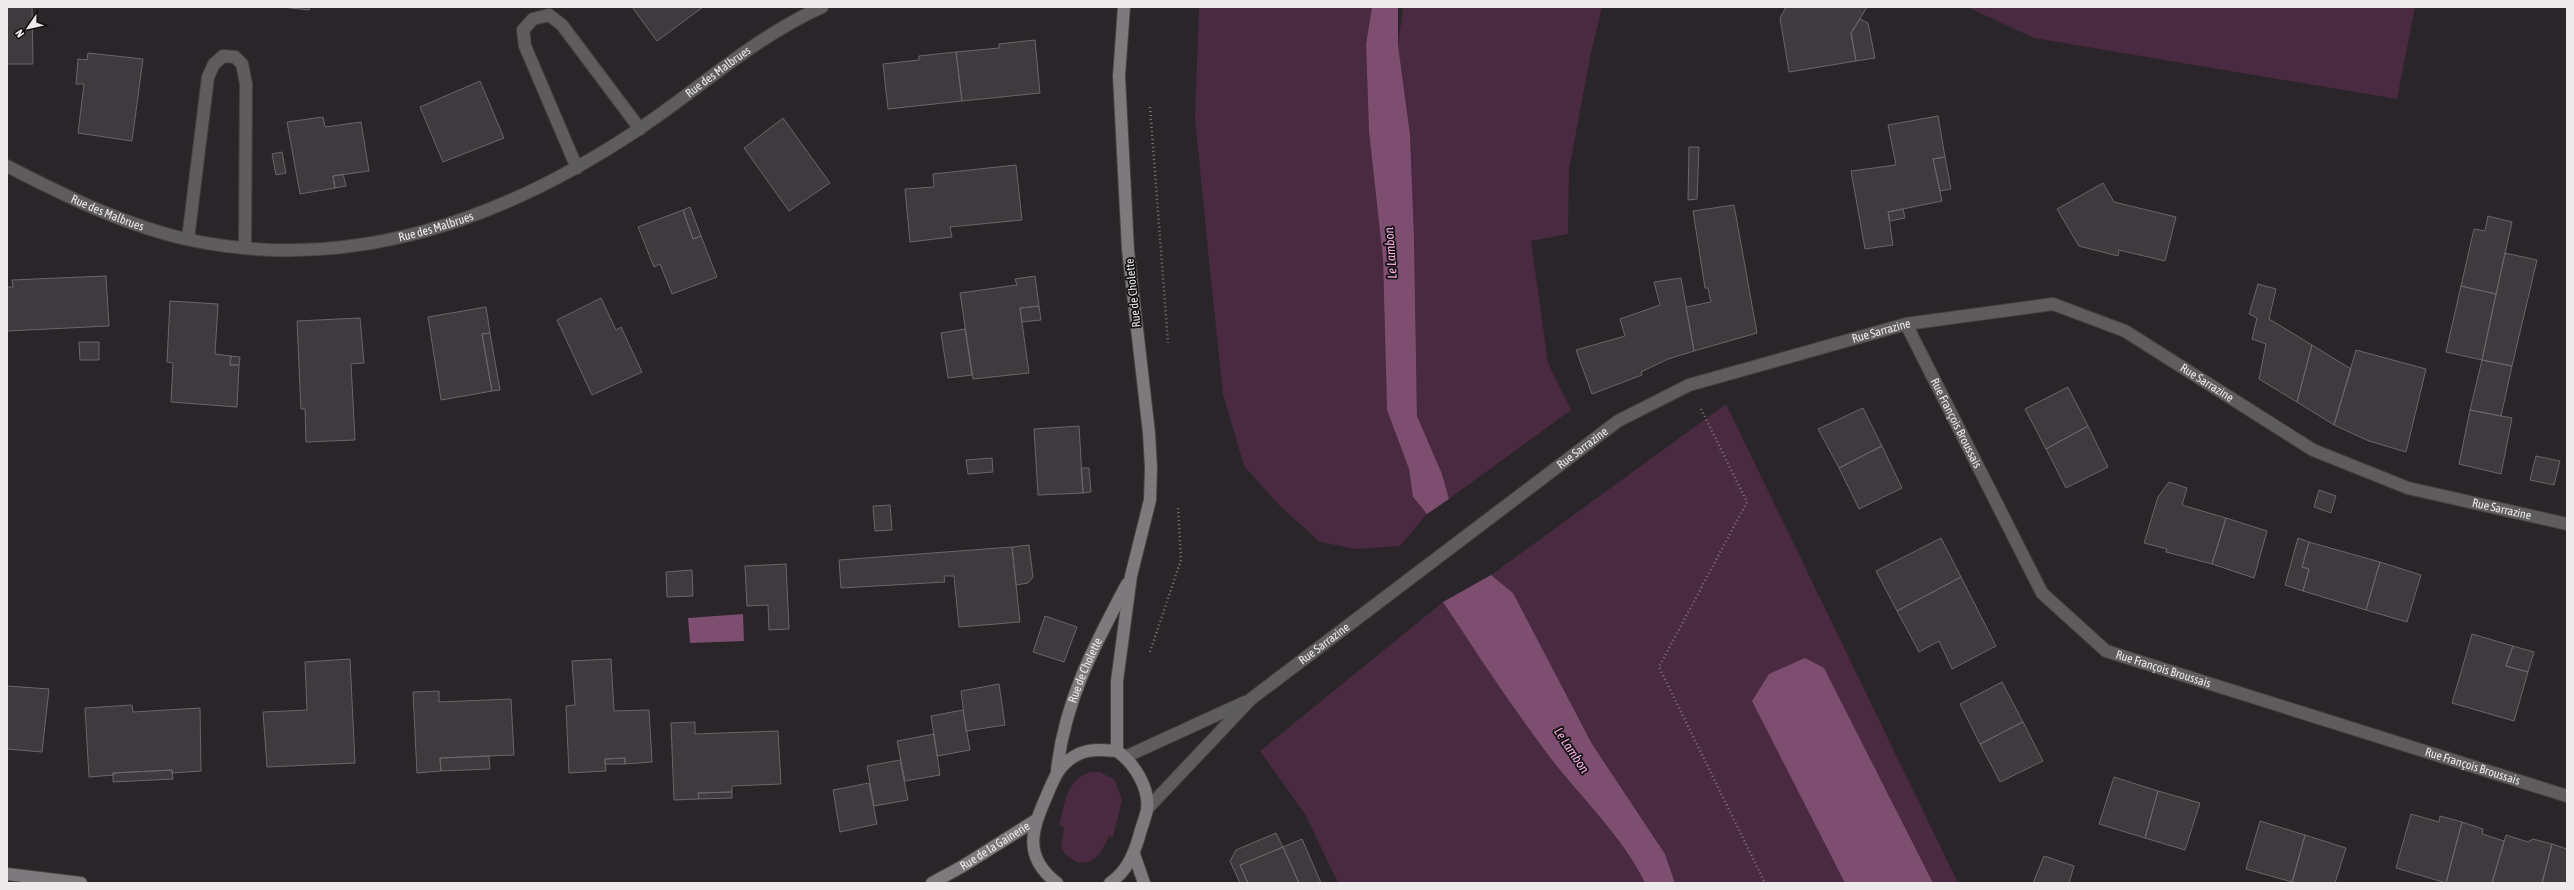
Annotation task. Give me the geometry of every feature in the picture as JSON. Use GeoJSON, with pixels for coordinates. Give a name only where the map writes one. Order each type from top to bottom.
{"type":"FeatureCollection","features":[{"type":"Feature","properties":{"kind":"street","name":"Rue des Malbrues"},"geometry":{"type":"LineString","coordinates":[[7,166],[73,200],[188,239],[245,248],[301,251],[354,247],[413,234],[476,216],[577,168],[640,129],[760,42],[796,19],[822,7]]}},
{"type":"Feature","properties":{"kind":"street","name":"Rue de Cholette"},"geometry":{"type":"LineString","coordinates":[[1122,754],[1117,681],[1132,576],[1150,500],[1149,433],[1128,242],[1119,76],[1124,7]]}},
{"type":"Feature","properties":{"kind":"street"},"geometry":{"type":"LineString","coordinates":[[577,168],[525,46],[523,30],[533,19],[549,15],[562,25],[640,129]]}},
{"type":"Feature","properties":{"kind":"street"},"geometry":{"type":"LineString","coordinates":[[188,239],[208,77],[214,64],[223,56],[235,57],[242,64],[246,84],[245,248]]}},
{"type":"Feature","properties":{"kind":"street","name":"Rue Sarrazine"},"geometry":{"type":"LineString","coordinates":[[1147,809],[1251,699],[1618,421],[1689,385],[1906,324],[2053,304],[2125,331],[2313,450],[2408,488],[2567,524]]}},
{"type":"Feature","properties":{"kind":"street","name":"Rue François Broussais"},"geometry":{"type":"LineString","coordinates":[[1906,324],[2042,593],[2106,651],[2567,796]]}},
{"type":"Feature","properties":{"kind":"street","name":"Rue de Cholette"},"geometry":{"type":"LineString","coordinates":[[1057,770],[1061,741],[1072,698],[1094,647],[1132,576]]}},
{"type":"Feature","properties":{"kind":"street","name":"Rue Sarrazine"},"geometry":{"type":"LineString","coordinates":[[1122,754],[1251,699]]}},
{"type":"Feature","properties":{"kind":"street"},"geometry":{"type":"LineString","coordinates":[[1057,883],[1048,876],[1038,861],[1032,840],[1036,820],[1057,770],[1075,756],[1087,751],[1122,754],[1137,772],[1144,789],[1147,809],[1134,854],[1119,876],[1110,883]]}},
{"type":"Feature","properties":{"kind":"street","name":"Rue de la Gainerie"},"geometry":{"type":"LineString","coordinates":[[932,883],[964,866],[1036,820]]}},
{"type":"Feature","properties":{"kind":"street"},"geometry":{"type":"LineString","coordinates":[[1134,854],[1144,883]]}},
{"type":"Feature","properties":{"kind":"street"},"geometry":{"type":"LineString","coordinates":[[7,874],[80,883]]}},
{"type":"Feature","properties":{"kind":"path"},"geometry":{"type":"LineString","coordinates":[[1689,385],[1747,502],[1659,667],[1765,883]]}},
{"type":"Feature","properties":{"kind":"shaded area"},"geometry":{"type":"Polygon","coordinates":[[[1199,7],[1372,7],[1366,44],[1369,132],[1383,259],[1387,410],[1409,469],[1413,497],[1427,514],[1400,546],[1356,549],[1320,542],[1279,505],[1244,466],[1223,394],[1195,118],[1199,7]]]}},
{"type":"Feature","properties":{"kind":"shaded area"},"geometry":{"type":"Polygon","coordinates":[[[1403,7],[1602,7],[1591,53],[1569,169],[1568,234],[1531,241],[1548,363],[1571,410],[1449,499],[1442,474],[1417,416],[1414,238],[1410,134],[1398,45],[1403,7]]]}},
{"type":"Feature","properties":{"kind":"shaded area"},"geometry":{"type":"Polygon","coordinates":[[[1967,7],[2415,7],[2397,99],[2034,38],[1967,7]]]}},
{"type":"Feature","properties":{"kind":"shaded area"},"geometry":{"type":"Polygon","coordinates":[[[1726,404],[1958,883],[1675,883],[1665,854],[1592,744],[1513,593],[1491,575],[1726,404]]]}},
{"type":"Feature","properties":{"kind":"shaded area"},"geometry":{"type":"Polygon","coordinates":[[[1443,602],[1523,721],[1564,775],[1614,834],[1626,850],[1645,883],[1338,883],[1305,814],[1260,751],[1443,602]]]}},
{"type":"Feature","properties":{"kind":"shaded area"},"geometry":{"type":"Polygon","coordinates":[[[1091,772],[1100,772],[1115,780],[1122,800],[1113,837],[1109,836],[1101,852],[1094,859],[1078,863],[1066,855],[1061,848],[1064,827],[1059,825],[1065,800],[1071,786],[1083,775],[1091,772]]]}},
{"type":"Feature","properties":{"kind":"water","name":"Le Lambon"},"geometry":{"type":"Polygon","coordinates":[[[1372,7],[1398,7],[1398,45],[1410,134],[1414,238],[1417,416],[1442,474],[1449,499],[1427,514],[1413,497],[1409,469],[1387,410],[1383,259],[1369,132],[1366,44],[1372,7]]]}},
{"type":"Feature","properties":{"kind":"water","name":"Le Lambon"},"geometry":{"type":"Polygon","coordinates":[[[1491,575],[1513,593],[1592,744],[1665,854],[1675,883],[1645,883],[1626,850],[1614,834],[1564,775],[1523,721],[1443,602],[1491,575]]]}},
{"type":"Feature","properties":{"kind":"water"},"geometry":{"type":"Polygon","coordinates":[[[743,614],[744,641],[690,643],[688,618],[743,614]]]}},
{"type":"Feature","properties":{"kind":"water"},"geometry":{"type":"Polygon","coordinates":[[[1805,658],[1824,668],[1933,883],[1845,883],[1752,701],[1769,674],[1805,658]]]}},
{"type":"Feature","properties":{"kind":"building"},"geometry":{"type":"Polygon","coordinates":[[[7,7],[32,7],[33,64],[7,64],[7,7]]]}},
{"type":"Feature","properties":{"kind":"building"},"geometry":{"type":"Polygon","coordinates":[[[282,7],[310,7],[309,10],[282,7]]]}},
{"type":"Feature","properties":{"kind":"building"},"geometry":{"type":"Polygon","coordinates":[[[632,7],[703,7],[657,41],[632,7]]]}},
{"type":"Feature","properties":{"kind":"building"},"geometry":{"type":"Polygon","coordinates":[[[1786,7],[1867,7],[1851,33],[1856,61],[1789,72],[1780,18],[1786,7]]]}},
{"type":"Feature","properties":{"kind":"building"},"geometry":{"type":"Polygon","coordinates":[[[1860,19],[1868,23],[1875,58],[1856,61],[1851,33],[1860,19]]]}},
{"type":"Feature","properties":{"kind":"building"},"geometry":{"type":"Polygon","coordinates":[[[1035,40],[1040,93],[962,101],[956,52],[999,48],[999,44],[1035,40]]]}},
{"type":"Feature","properties":{"kind":"building"},"geometry":{"type":"Polygon","coordinates":[[[956,52],[962,101],[888,109],[883,64],[919,60],[919,56],[956,52]]]}},
{"type":"Feature","properties":{"kind":"building"},"geometry":{"type":"Polygon","coordinates":[[[88,53],[143,59],[132,141],[78,133],[84,84],[76,84],[78,59],[87,60],[88,53]]]}},
{"type":"Feature","properties":{"kind":"building"},"geometry":{"type":"Polygon","coordinates":[[[480,81],[504,138],[443,162],[420,107],[480,81]]]}},
{"type":"Feature","properties":{"kind":"building"},"geometry":{"type":"Polygon","coordinates":[[[1938,116],[1945,157],[1933,159],[1942,201],[1888,212],[1893,245],[1865,249],[1851,171],[1896,165],[1888,125],[1938,116]]]}},
{"type":"Feature","properties":{"kind":"building"},"geometry":{"type":"Polygon","coordinates":[[[323,117],[325,127],[361,122],[369,171],[333,176],[335,188],[300,194],[287,122],[323,117]]]}},
{"type":"Feature","properties":{"kind":"building"},"geometry":{"type":"Polygon","coordinates":[[[783,118],[830,183],[789,211],[744,148],[783,118]]]}},
{"type":"Feature","properties":{"kind":"building"},"geometry":{"type":"Polygon","coordinates":[[[1689,147],[1699,147],[1697,199],[1688,200],[1689,147]]]}},
{"type":"Feature","properties":{"kind":"building"},"geometry":{"type":"Polygon","coordinates":[[[282,152],[286,173],[276,175],[272,154],[282,152]]]}},
{"type":"Feature","properties":{"kind":"building"},"geometry":{"type":"Polygon","coordinates":[[[1945,157],[1951,189],[1940,191],[1933,159],[1945,157]]]}},
{"type":"Feature","properties":{"kind":"building"},"geometry":{"type":"Polygon","coordinates":[[[1016,165],[1022,220],[950,227],[952,237],[910,242],[905,189],[934,187],[933,174],[1016,165]]]}},
{"type":"Feature","properties":{"kind":"building"},"geometry":{"type":"Polygon","coordinates":[[[343,174],[346,186],[335,188],[333,176],[343,174]]]}},
{"type":"Feature","properties":{"kind":"building"},"geometry":{"type":"Polygon","coordinates":[[[2103,183],[2114,202],[2176,217],[2165,261],[2119,250],[2118,256],[2079,246],[2057,209],[2103,183]]]}},
{"type":"Feature","properties":{"kind":"building"},"geometry":{"type":"Polygon","coordinates":[[[1734,205],[1757,333],[1694,351],[1686,307],[1711,302],[1708,288],[1705,288],[1693,211],[1734,205]]]}},
{"type":"Feature","properties":{"kind":"building"},"geometry":{"type":"Polygon","coordinates":[[[690,207],[701,236],[693,239],[683,210],[690,207]]]}},
{"type":"Feature","properties":{"kind":"building"},"geometry":{"type":"Polygon","coordinates":[[[1903,209],[1905,218],[1890,221],[1888,212],[1903,209]]]}},
{"type":"Feature","properties":{"kind":"building"},"geometry":{"type":"Polygon","coordinates":[[[683,210],[693,239],[701,236],[717,277],[672,294],[660,264],[654,267],[638,227],[683,210]]]}},
{"type":"Feature","properties":{"kind":"building"},"geometry":{"type":"Polygon","coordinates":[[[2488,216],[2512,222],[2496,294],[2461,286],[2474,229],[2485,231],[2488,216]]]}},
{"type":"Feature","properties":{"kind":"building"},"geometry":{"type":"Polygon","coordinates":[[[2505,253],[2537,260],[2512,366],[2482,360],[2505,253]]]}},
{"type":"Feature","properties":{"kind":"building"},"geometry":{"type":"Polygon","coordinates":[[[106,276],[109,326],[7,331],[7,287],[13,287],[12,280],[106,276]]]}},
{"type":"Feature","properties":{"kind":"building"},"geometry":{"type":"Polygon","coordinates":[[[1035,276],[1039,306],[1020,308],[1029,373],[973,379],[960,293],[1017,285],[1015,279],[1035,276]]]}},
{"type":"Feature","properties":{"kind":"building"},"geometry":{"type":"Polygon","coordinates":[[[1681,278],[1694,351],[1668,359],[1641,372],[1642,375],[1592,394],[1576,350],[1625,336],[1620,319],[1660,305],[1654,282],[1681,278]]]}},
{"type":"Feature","properties":{"kind":"building"},"geometry":{"type":"Polygon","coordinates":[[[2258,284],[2276,289],[2269,319],[2312,345],[2297,402],[2259,379],[2266,344],[2252,339],[2257,318],[2249,314],[2258,284]]]}},
{"type":"Feature","properties":{"kind":"building"},"geometry":{"type":"Polygon","coordinates":[[[2461,286],[2496,294],[2482,360],[2446,352],[2461,286]]]}},
{"type":"Feature","properties":{"kind":"building"},"geometry":{"type":"Polygon","coordinates":[[[601,298],[616,330],[621,327],[642,372],[592,395],[557,320],[601,298]]]}},
{"type":"Feature","properties":{"kind":"building"},"geometry":{"type":"Polygon","coordinates":[[[170,301],[218,304],[215,354],[231,356],[230,365],[239,365],[237,407],[171,402],[173,363],[167,362],[170,301]]]}},
{"type":"Feature","properties":{"kind":"building"},"geometry":{"type":"Polygon","coordinates":[[[1039,306],[1041,320],[1022,322],[1020,308],[1039,306]]]}},
{"type":"Feature","properties":{"kind":"building"},"geometry":{"type":"Polygon","coordinates":[[[486,307],[490,333],[482,334],[492,391],[441,400],[428,317],[486,307]]]}},
{"type":"Feature","properties":{"kind":"building"},"geometry":{"type":"Polygon","coordinates":[[[360,318],[364,363],[351,364],[355,440],[306,442],[305,409],[301,409],[297,321],[360,318]]]}},
{"type":"Feature","properties":{"kind":"building"},"geometry":{"type":"Polygon","coordinates":[[[965,329],[972,375],[948,378],[941,333],[965,329]]]}},
{"type":"Feature","properties":{"kind":"building"},"geometry":{"type":"Polygon","coordinates":[[[490,333],[500,390],[492,391],[482,334],[490,333]]]}},
{"type":"Feature","properties":{"kind":"building"},"geometry":{"type":"Polygon","coordinates":[[[79,342],[99,342],[99,360],[80,360],[79,342]]]}},
{"type":"Feature","properties":{"kind":"building"},"geometry":{"type":"Polygon","coordinates":[[[2312,345],[2351,369],[2334,425],[2297,402],[2312,345]]]}},
{"type":"Feature","properties":{"kind":"building"},"geometry":{"type":"Polygon","coordinates":[[[2356,350],[2426,369],[2406,452],[2369,441],[2334,425],[2356,350]]]}},
{"type":"Feature","properties":{"kind":"building"},"geometry":{"type":"Polygon","coordinates":[[[231,356],[240,357],[239,365],[230,365],[231,356]]]}},
{"type":"Feature","properties":{"kind":"building"},"geometry":{"type":"Polygon","coordinates":[[[2482,360],[2512,366],[2501,416],[2470,410],[2482,360]]]}},
{"type":"Feature","properties":{"kind":"building"},"geometry":{"type":"Polygon","coordinates":[[[2068,387],[2088,426],[2046,449],[2025,409],[2068,387]]]}},
{"type":"Feature","properties":{"kind":"building"},"geometry":{"type":"Polygon","coordinates":[[[1863,408],[1882,446],[1839,468],[1818,429],[1863,408]]]}},
{"type":"Feature","properties":{"kind":"building"},"geometry":{"type":"Polygon","coordinates":[[[2470,410],[2512,418],[2501,474],[2459,464],[2470,410]]]}},
{"type":"Feature","properties":{"kind":"building"},"geometry":{"type":"Polygon","coordinates":[[[1079,426],[1083,493],[1038,495],[1034,429],[1079,426]]]}},
{"type":"Feature","properties":{"kind":"building"},"geometry":{"type":"Polygon","coordinates":[[[2088,426],[2108,467],[2066,488],[2046,449],[2088,426]]]}},
{"type":"Feature","properties":{"kind":"building"},"geometry":{"type":"Polygon","coordinates":[[[1882,446],[1902,488],[1859,509],[1839,468],[1882,446]]]}},
{"type":"Feature","properties":{"kind":"building"},"geometry":{"type":"Polygon","coordinates":[[[2536,456],[2560,461],[2554,485],[2530,480],[2536,456]]]}},
{"type":"Feature","properties":{"kind":"building"},"geometry":{"type":"Polygon","coordinates":[[[992,458],[993,472],[968,474],[966,460],[992,458]]]}},
{"type":"Feature","properties":{"kind":"building"},"geometry":{"type":"Polygon","coordinates":[[[1081,468],[1089,468],[1091,492],[1083,493],[1081,468]]]}},
{"type":"Feature","properties":{"kind":"building"},"geometry":{"type":"Polygon","coordinates":[[[2169,482],[2187,488],[2182,505],[2226,518],[2212,564],[2166,552],[2167,549],[2144,543],[2158,497],[2169,482]]]}},
{"type":"Feature","properties":{"kind":"building"},"geometry":{"type":"Polygon","coordinates":[[[2319,490],[2336,496],[2331,513],[2314,507],[2319,490]]]}},
{"type":"Feature","properties":{"kind":"building"},"geometry":{"type":"Polygon","coordinates":[[[890,505],[892,530],[875,531],[873,506],[890,505]]]}},
{"type":"Feature","properties":{"kind":"building"},"geometry":{"type":"Polygon","coordinates":[[[2226,518],[2267,531],[2254,578],[2212,564],[2226,518]]]}},
{"type":"Feature","properties":{"kind":"building"},"geometry":{"type":"Polygon","coordinates":[[[1941,538],[1961,577],[1897,611],[1876,571],[1941,538]]]}},
{"type":"Feature","properties":{"kind":"building"},"geometry":{"type":"Polygon","coordinates":[[[2298,538],[2309,542],[2302,567],[2309,569],[2303,591],[2285,585],[2298,538]]]}},
{"type":"Feature","properties":{"kind":"building"},"geometry":{"type":"Polygon","coordinates":[[[2309,542],[2380,562],[2366,610],[2303,591],[2309,569],[2302,567],[2309,542]]]}},
{"type":"Feature","properties":{"kind":"building"},"geometry":{"type":"Polygon","coordinates":[[[1029,545],[1033,577],[1028,583],[1016,585],[1012,547],[1029,545]]]}},
{"type":"Feature","properties":{"kind":"building"},"geometry":{"type":"Polygon","coordinates":[[[1012,547],[1020,622],[959,627],[954,576],[944,576],[945,582],[841,588],[839,560],[1012,547]]]}},
{"type":"Feature","properties":{"kind":"building"},"geometry":{"type":"Polygon","coordinates":[[[2380,562],[2421,575],[2407,622],[2366,610],[2380,562]]]}},
{"type":"Feature","properties":{"kind":"building"},"geometry":{"type":"Polygon","coordinates":[[[786,564],[789,629],[769,630],[768,605],[747,606],[745,566],[786,564]]]}},
{"type":"Feature","properties":{"kind":"building"},"geometry":{"type":"Polygon","coordinates":[[[692,570],[693,596],[667,597],[666,572],[692,570]]]}},
{"type":"Feature","properties":{"kind":"building"},"geometry":{"type":"Polygon","coordinates":[[[1961,577],[1996,646],[1952,669],[1939,641],[1919,652],[1897,611],[1961,577]]]}},
{"type":"Feature","properties":{"kind":"building"},"geometry":{"type":"Polygon","coordinates":[[[1045,616],[1077,627],[1064,662],[1033,652],[1045,616]]]}},
{"type":"Feature","properties":{"kind":"building"},"geometry":{"type":"Polygon","coordinates":[[[2472,634],[2513,646],[2506,666],[2528,672],[2514,721],[2452,703],[2472,634]]]}},
{"type":"Feature","properties":{"kind":"building"},"geometry":{"type":"Polygon","coordinates":[[[2513,646],[2534,652],[2528,672],[2506,666],[2513,646]]]}},
{"type":"Feature","properties":{"kind":"building"},"geometry":{"type":"Polygon","coordinates":[[[350,659],[355,763],[267,767],[263,712],[307,710],[305,662],[350,659]]]}},
{"type":"Feature","properties":{"kind":"building"},"geometry":{"type":"Polygon","coordinates":[[[611,659],[614,711],[649,710],[652,762],[625,764],[625,758],[605,759],[606,771],[569,773],[566,706],[575,705],[572,661],[611,659]]]}},
{"type":"Feature","properties":{"kind":"building"},"geometry":{"type":"Polygon","coordinates":[[[2002,682],[2023,722],[1980,744],[1960,704],[2002,682]]]}},
{"type":"Feature","properties":{"kind":"building"},"geometry":{"type":"Polygon","coordinates":[[[999,684],[1005,725],[966,731],[961,691],[999,684]]]}},
{"type":"Feature","properties":{"kind":"building"},"geometry":{"type":"Polygon","coordinates":[[[7,686],[49,689],[42,752],[7,749],[7,686]]]}},
{"type":"Feature","properties":{"kind":"building"},"geometry":{"type":"Polygon","coordinates":[[[439,691],[439,702],[511,699],[514,755],[440,758],[441,771],[417,773],[413,692],[439,691]]]}},
{"type":"Feature","properties":{"kind":"building"},"geometry":{"type":"Polygon","coordinates":[[[132,705],[133,712],[200,708],[201,771],[172,773],[172,770],[113,773],[114,775],[89,777],[85,708],[132,705]]]}},
{"type":"Feature","properties":{"kind":"building"},"geometry":{"type":"Polygon","coordinates":[[[963,710],[970,750],[937,756],[931,716],[963,710]]]}},
{"type":"Feature","properties":{"kind":"building"},"geometry":{"type":"Polygon","coordinates":[[[695,722],[695,734],[778,731],[781,784],[732,786],[732,792],[698,793],[699,799],[674,800],[671,723],[695,722]]]}},
{"type":"Feature","properties":{"kind":"building"},"geometry":{"type":"Polygon","coordinates":[[[2023,722],[2043,761],[2000,782],[1980,744],[2023,722]]]}},
{"type":"Feature","properties":{"kind":"building"},"geometry":{"type":"Polygon","coordinates":[[[934,734],[940,775],[905,781],[897,741],[934,734]]]}},
{"type":"Feature","properties":{"kind":"building"},"geometry":{"type":"Polygon","coordinates":[[[489,756],[490,769],[441,771],[440,758],[489,756]]]}},
{"type":"Feature","properties":{"kind":"building"},"geometry":{"type":"Polygon","coordinates":[[[625,758],[625,764],[605,764],[605,759],[625,758]]]}},
{"type":"Feature","properties":{"kind":"building"},"geometry":{"type":"Polygon","coordinates":[[[900,760],[908,800],[874,806],[867,766],[900,760]]]}},
{"type":"Feature","properties":{"kind":"building"},"geometry":{"type":"Polygon","coordinates":[[[172,770],[173,779],[113,782],[113,773],[172,770]]]}},
{"type":"Feature","properties":{"kind":"building"},"geometry":{"type":"Polygon","coordinates":[[[2114,777],[2158,791],[2145,838],[2099,824],[2114,777]]]}},
{"type":"Feature","properties":{"kind":"building"},"geometry":{"type":"Polygon","coordinates":[[[869,783],[877,824],[840,832],[833,790],[869,783]]]}},
{"type":"Feature","properties":{"kind":"building"},"geometry":{"type":"Polygon","coordinates":[[[2158,791],[2200,803],[2185,850],[2145,838],[2158,791]]]}},
{"type":"Feature","properties":{"kind":"building"},"geometry":{"type":"Polygon","coordinates":[[[732,792],[732,798],[699,799],[698,793],[732,792]]]}},
{"type":"Feature","properties":{"kind":"building"},"geometry":{"type":"Polygon","coordinates":[[[2411,814],[2439,822],[2440,816],[2462,822],[2446,883],[2396,868],[2411,814]]]}},
{"type":"Feature","properties":{"kind":"building"},"geometry":{"type":"Polygon","coordinates":[[[2260,821],[2305,835],[2292,882],[2246,869],[2260,821]]]}},
{"type":"Feature","properties":{"kind":"building"},"geometry":{"type":"Polygon","coordinates":[[[2462,822],[2483,829],[2482,834],[2504,841],[2492,883],[2446,883],[2462,822]]]}},
{"type":"Feature","properties":{"kind":"building"},"geometry":{"type":"Polygon","coordinates":[[[1276,833],[1283,847],[1240,865],[1248,883],[1240,883],[1230,861],[1236,850],[1276,833]]]}},
{"type":"Feature","properties":{"kind":"building"},"geometry":{"type":"Polygon","coordinates":[[[2305,835],[2346,848],[2335,883],[2292,883],[2305,835]]]}},
{"type":"Feature","properties":{"kind":"building"},"geometry":{"type":"Polygon","coordinates":[[[2506,835],[2528,842],[2533,839],[2552,844],[2542,883],[2492,883],[2506,835]]]}},
{"type":"Feature","properties":{"kind":"building"},"geometry":{"type":"Polygon","coordinates":[[[1302,839],[1321,883],[1299,883],[1283,847],[1302,839]]]}},
{"type":"Feature","properties":{"kind":"building"},"geometry":{"type":"Polygon","coordinates":[[[2552,844],[2567,849],[2567,883],[2542,883],[2552,844]]]}},
{"type":"Feature","properties":{"kind":"building"},"geometry":{"type":"Polygon","coordinates":[[[1283,847],[1299,883],[1248,883],[1240,865],[1283,847]]]}},
{"type":"Feature","properties":{"kind":"building"},"geometry":{"type":"Polygon","coordinates":[[[2044,856],[2074,866],[2069,883],[2033,883],[2044,856]]]}}]}
